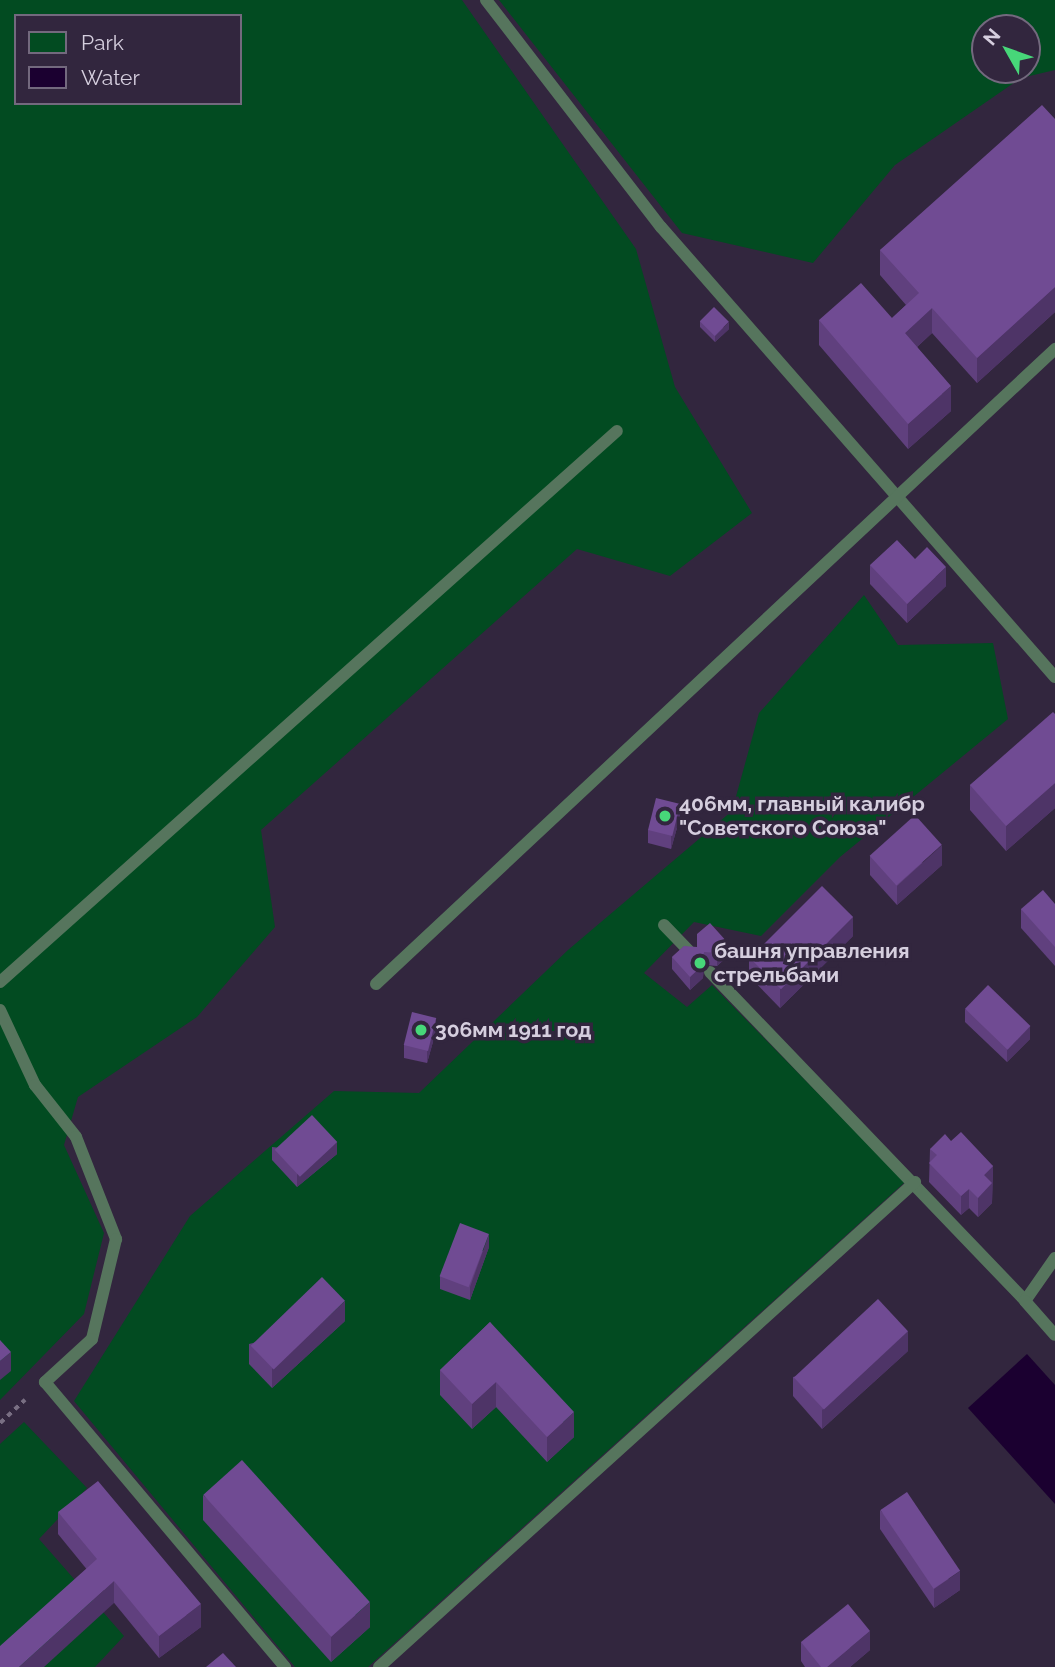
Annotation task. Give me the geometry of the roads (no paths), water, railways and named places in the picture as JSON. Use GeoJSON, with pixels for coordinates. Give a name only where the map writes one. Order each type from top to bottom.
{"type":"FeatureCollection","features":[{"type":"Feature","properties":{"kind":"lane"},"geometry":{"type":"LineString","coordinates":[[486,0],[661,227],[892,496],[1055,677]]}},
{"type":"Feature","properties":{"kind":"lane"},"geometry":{"type":"LineString","coordinates":[[376,984],[892,496],[1055,349]]}},
{"type":"Feature","properties":{"kind":"lane"},"geometry":{"type":"LineString","coordinates":[[0,982],[617,431]]}},
{"type":"Feature","properties":{"kind":"lane"},"geometry":{"type":"LineString","coordinates":[[664,926],[691,953]]}},
{"type":"Feature","properties":{"kind":"lane"},"geometry":{"type":"LineString","coordinates":[[710,972],[915,1182],[1055,1335]]}},
{"type":"Feature","properties":{"kind":"lane"},"geometry":{"type":"LineString","coordinates":[[0,1010],[35,1085],[76,1137],[116,1240],[92,1339],[45,1382],[285,1667]]}},
{"type":"Feature","properties":{"kind":"lane"},"geometry":{"type":"LineString","coordinates":[[379,1667],[915,1182]]}},
{"type":"Feature","properties":{"kind":"lane"},"geometry":{"type":"LineString","coordinates":[[1025,1301],[1055,1258]]}},
{"type":"Feature","properties":{"kind":"water"},"geometry":{"type":"Polygon","coordinates":[[[1027,1354],[1055,1385],[1055,1504],[968,1408],[1027,1354]]]}},
{"type":"Feature","properties":{"kind":"place","name":"406мм, главный калибр \"Советского Союза\""},"geometry":{"type":"Point","coordinates":[665,816]}},
{"type":"Feature","properties":{"kind":"place","name":"башня управления стрельбами"},"geometry":{"type":"Point","coordinates":[700,963]}},
{"type":"Feature","properties":{"kind":"place","name":"306мм 1911 год"},"geometry":{"type":"Point","coordinates":[421,1030]}}]}
